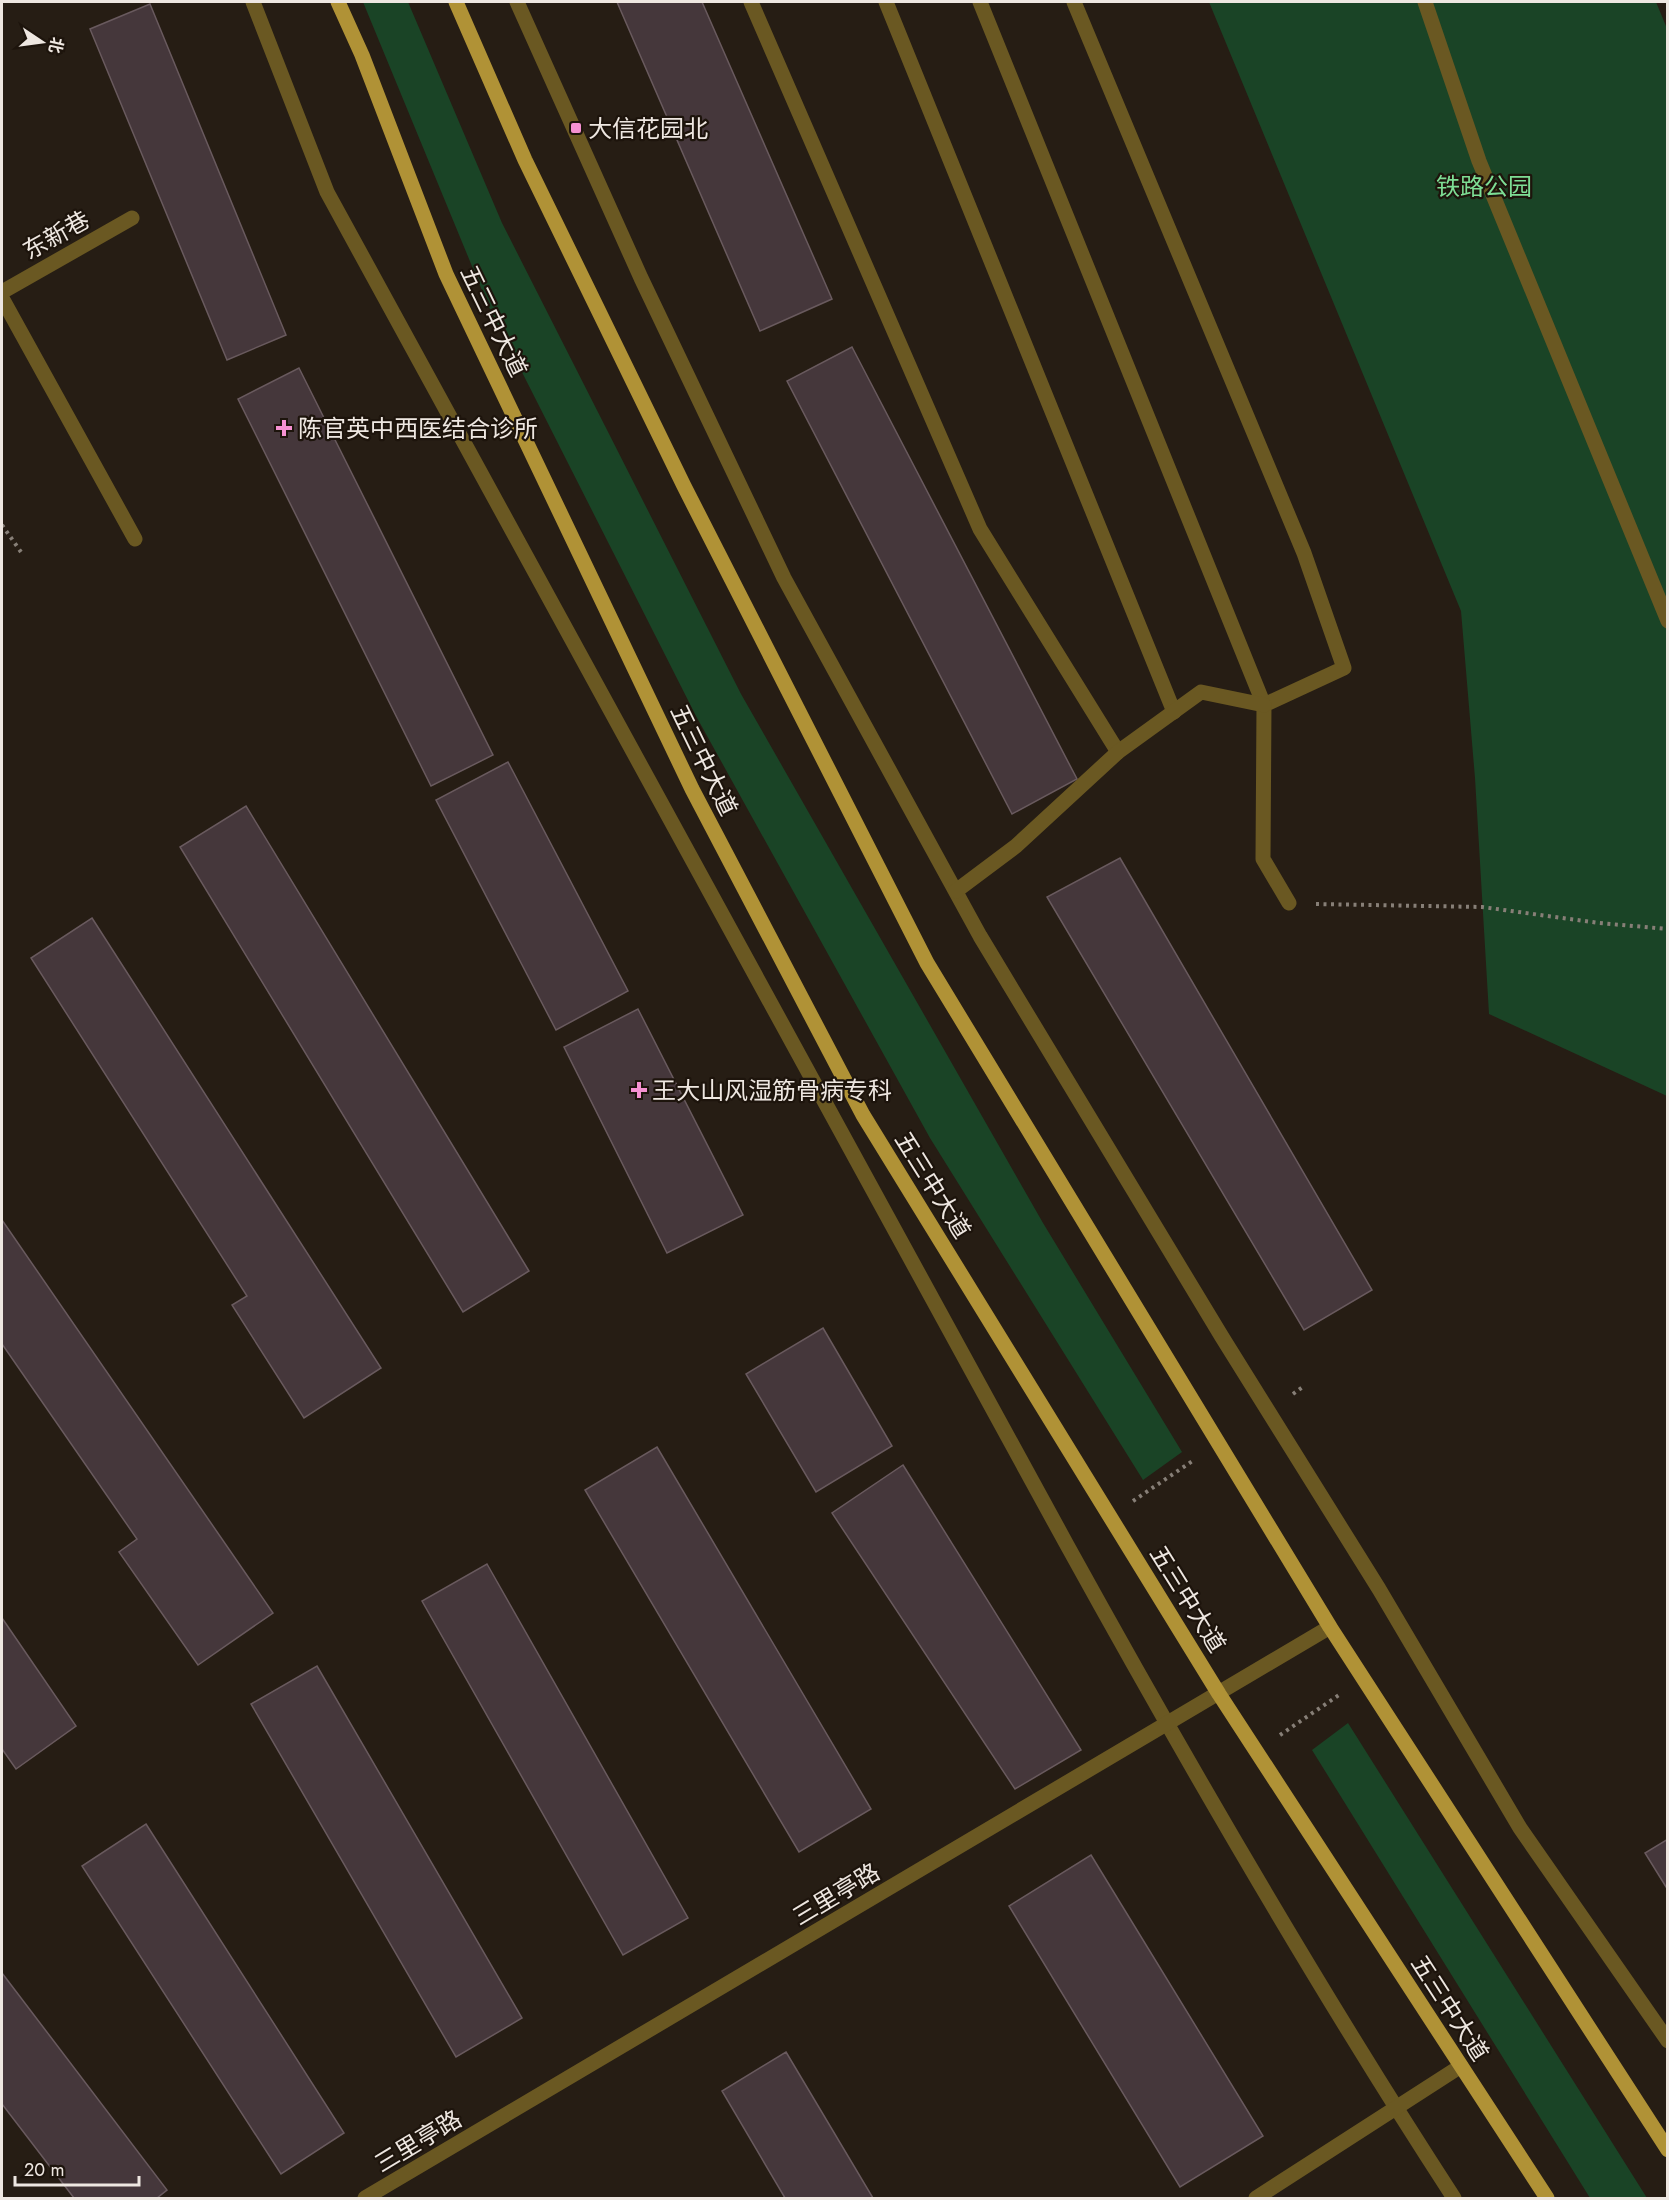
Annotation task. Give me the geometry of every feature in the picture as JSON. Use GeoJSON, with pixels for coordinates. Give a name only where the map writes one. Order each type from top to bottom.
{"type":"FeatureCollection","features":[{"type":"Feature","properties":{"kind":"main road","name":"五三中大道"},"geometry":{"type":"LineString","coordinates":[[338,2],[362,55],[446,274],[692,789],[863,1115],[1219,1694],[1547,2199]]}},
{"type":"Feature","properties":{"kind":"main road"},"geometry":{"type":"LineString","coordinates":[[456,2],[525,160],[684,486],[927,963],[1330,1627],[1668,2150]]}},
{"type":"Feature","properties":{"kind":"street"},"geometry":{"type":"LineString","coordinates":[[253,2],[327,192],[1166,1725],[1395,2108],[1454,2199]]}},
{"type":"Feature","properties":{"kind":"street"},"geometry":{"type":"LineString","coordinates":[[517,2],[641,278],[784,578],[980,936],[1379,1589],[1520,1828],[1668,2042]]}},
{"type":"Feature","properties":{"kind":"street"},"geometry":{"type":"LineString","coordinates":[[752,2],[980,529],[1118,752]]}},
{"type":"Feature","properties":{"kind":"street"},"geometry":{"type":"LineString","coordinates":[[886,2],[1174,712]]}},
{"type":"Feature","properties":{"kind":"street"},"geometry":{"type":"LineString","coordinates":[[980,2],[1264,705],[1263,859],[1289,903]]}},
{"type":"Feature","properties":{"kind":"street"},"geometry":{"type":"LineString","coordinates":[[956,891],[1016,846],[1118,752],[1202,692],[1264,705],[1344,668],[1304,553],[1074,2]]}},
{"type":"Feature","properties":{"kind":"street"},"geometry":{"type":"LineString","coordinates":[[1425,2],[1479,160],[1668,621]]}},
{"type":"Feature","properties":{"kind":"street","name":"东新巷"},"geometry":{"type":"LineString","coordinates":[[2,292],[132,218]]}},
{"type":"Feature","properties":{"kind":"street"},"geometry":{"type":"LineString","coordinates":[[2,298],[135,538]]}},
{"type":"Feature","properties":{"kind":"street","name":"三里亭路"},"geometry":{"type":"LineString","coordinates":[[365,2199],[1330,1627]]}},
{"type":"Feature","properties":{"kind":"street"},"geometry":{"type":"LineString","coordinates":[[1256,2199],[1461,2066]]}},
{"type":"Feature","properties":{"kind":"path"},"geometry":{"type":"LineString","coordinates":[[2,525],[21,552]]}},
{"type":"Feature","properties":{"kind":"path"},"geometry":{"type":"LineString","coordinates":[[1289,903],[1482,907],[1599,923],[1668,929]]}},
{"type":"Feature","properties":{"kind":"path"},"geometry":{"type":"LineString","coordinates":[[1268,1410],[1304,1386]]}},
{"type":"Feature","properties":{"kind":"path"},"geometry":{"type":"LineString","coordinates":[[1110,1516],[1219,1443]]}},
{"type":"Feature","properties":{"kind":"path"},"geometry":{"type":"LineString","coordinates":[[1256,1750],[1364,1679]]}},
{"type":"Feature","properties":{"kind":"green space"},"geometry":{"type":"Polygon","coordinates":[[[363,2],[408,2],[502,223],[741,694],[1043,1223],[1182,1452],[1143,1480],[930,1138],[696,716],[488,305],[363,2]]]}},
{"type":"Feature","properties":{"kind":"green space","name":"铁路公园"},"geometry":{"type":"Polygon","coordinates":[[[1209,2],[1656,2],[1668,31],[1667,1096],[1489,1014],[1475,778],[1461,611],[1209,2]]]}},
{"type":"Feature","properties":{"kind":"green space"},"geometry":{"type":"Polygon","coordinates":[[[1348,1723],[1647,2198],[1590,2198],[1312,1750],[1348,1723]]]}},
{"type":"Feature","properties":{"kind":"building"},"geometry":{"type":"Polygon","coordinates":[[[617,2],[702,2],[832,299],[760,331],[617,2]]]}},
{"type":"Feature","properties":{"kind":"building"},"geometry":{"type":"Polygon","coordinates":[[[150,4],[286,335],[227,360],[90,29],[150,4]]]}},
{"type":"Feature","properties":{"kind":"building"},"geometry":{"type":"Polygon","coordinates":[[[852,347],[1077,779],[1012,814],[787,381],[852,347]]]}},
{"type":"Feature","properties":{"kind":"building"},"geometry":{"type":"Polygon","coordinates":[[[299,368],[493,755],[431,786],[238,399],[299,368]]]}},
{"type":"Feature","properties":{"kind":"building"},"geometry":{"type":"Polygon","coordinates":[[[508,762],[628,991],[556,1030],[436,800],[508,762]]]}},
{"type":"Feature","properties":{"kind":"building"},"geometry":{"type":"Polygon","coordinates":[[[246,806],[529,1271],[463,1312],[180,847],[246,806]]]}},
{"type":"Feature","properties":{"kind":"building"},"geometry":{"type":"Polygon","coordinates":[[[1120,858],[1372,1290],[1304,1330],[1047,897],[1120,858]]]}},
{"type":"Feature","properties":{"kind":"building"},"geometry":{"type":"Polygon","coordinates":[[[92,918],[381,1368],[304,1418],[232,1305],[247,1296],[31,958],[92,918]]]}},
{"type":"Feature","properties":{"kind":"building"},"geometry":{"type":"Polygon","coordinates":[[[638,1009],[743,1215],[667,1253],[564,1047],[638,1009]]]}},
{"type":"Feature","properties":{"kind":"building"},"geometry":{"type":"Polygon","coordinates":[[[2,1220],[273,1613],[198,1665],[119,1552],[137,1539],[2,1344],[2,1220]]]}},
{"type":"Feature","properties":{"kind":"building"},"geometry":{"type":"Polygon","coordinates":[[[823,1328],[892,1446],[816,1492],[746,1374],[823,1328]]]}},
{"type":"Feature","properties":{"kind":"building"},"geometry":{"type":"Polygon","coordinates":[[[657,1447],[871,1809],[799,1852],[585,1490],[657,1447]]]}},
{"type":"Feature","properties":{"kind":"building"},"geometry":{"type":"Polygon","coordinates":[[[903,1465],[1081,1750],[1015,1789],[832,1513],[903,1465]]]}},
{"type":"Feature","properties":{"kind":"building"},"geometry":{"type":"Polygon","coordinates":[[[487,1564],[688,1918],[623,1955],[422,1601],[487,1564]]]}},
{"type":"Feature","properties":{"kind":"building"},"geometry":{"type":"Polygon","coordinates":[[[2,1618],[76,1726],[16,1769],[2,1749],[2,1618]]]}},
{"type":"Feature","properties":{"kind":"building"},"geometry":{"type":"Polygon","coordinates":[[[317,1666],[522,2018],[456,2057],[251,1704],[317,1666]]]}},
{"type":"Feature","properties":{"kind":"building"},"geometry":{"type":"Polygon","coordinates":[[[146,1824],[344,2133],[281,2174],[82,1866],[146,1824]]]}},
{"type":"Feature","properties":{"kind":"building"},"geometry":{"type":"Polygon","coordinates":[[[1668,1839],[1668,1890],[1645,1853],[1668,1839]]]}},
{"type":"Feature","properties":{"kind":"building"},"geometry":{"type":"Polygon","coordinates":[[[1091,1855],[1263,2136],[1180,2187],[1009,1906],[1091,1855]]]}},
{"type":"Feature","properties":{"kind":"building"},"geometry":{"type":"Polygon","coordinates":[[[2,1973],[167,2190],[157,2198],[74,2198],[2,2104],[2,1973]]]}},
{"type":"Feature","properties":{"kind":"building"},"geometry":{"type":"Polygon","coordinates":[[[786,2052],[873,2198],[785,2198],[722,2091],[786,2052]]]}},
{"type":"Feature","properties":{"kind":"place","name":"大信花园北"},"geometry":{"type":"Point","coordinates":[576,128]}},
{"type":"Feature","properties":{"kind":"place","name":"陈官英中西医结合诊所"},"geometry":{"type":"Point","coordinates":[284,428]}},
{"type":"Feature","properties":{"kind":"place","name":"王大山风湿筋骨病专科"},"geometry":{"type":"Point","coordinates":[639,1090]}}]}
